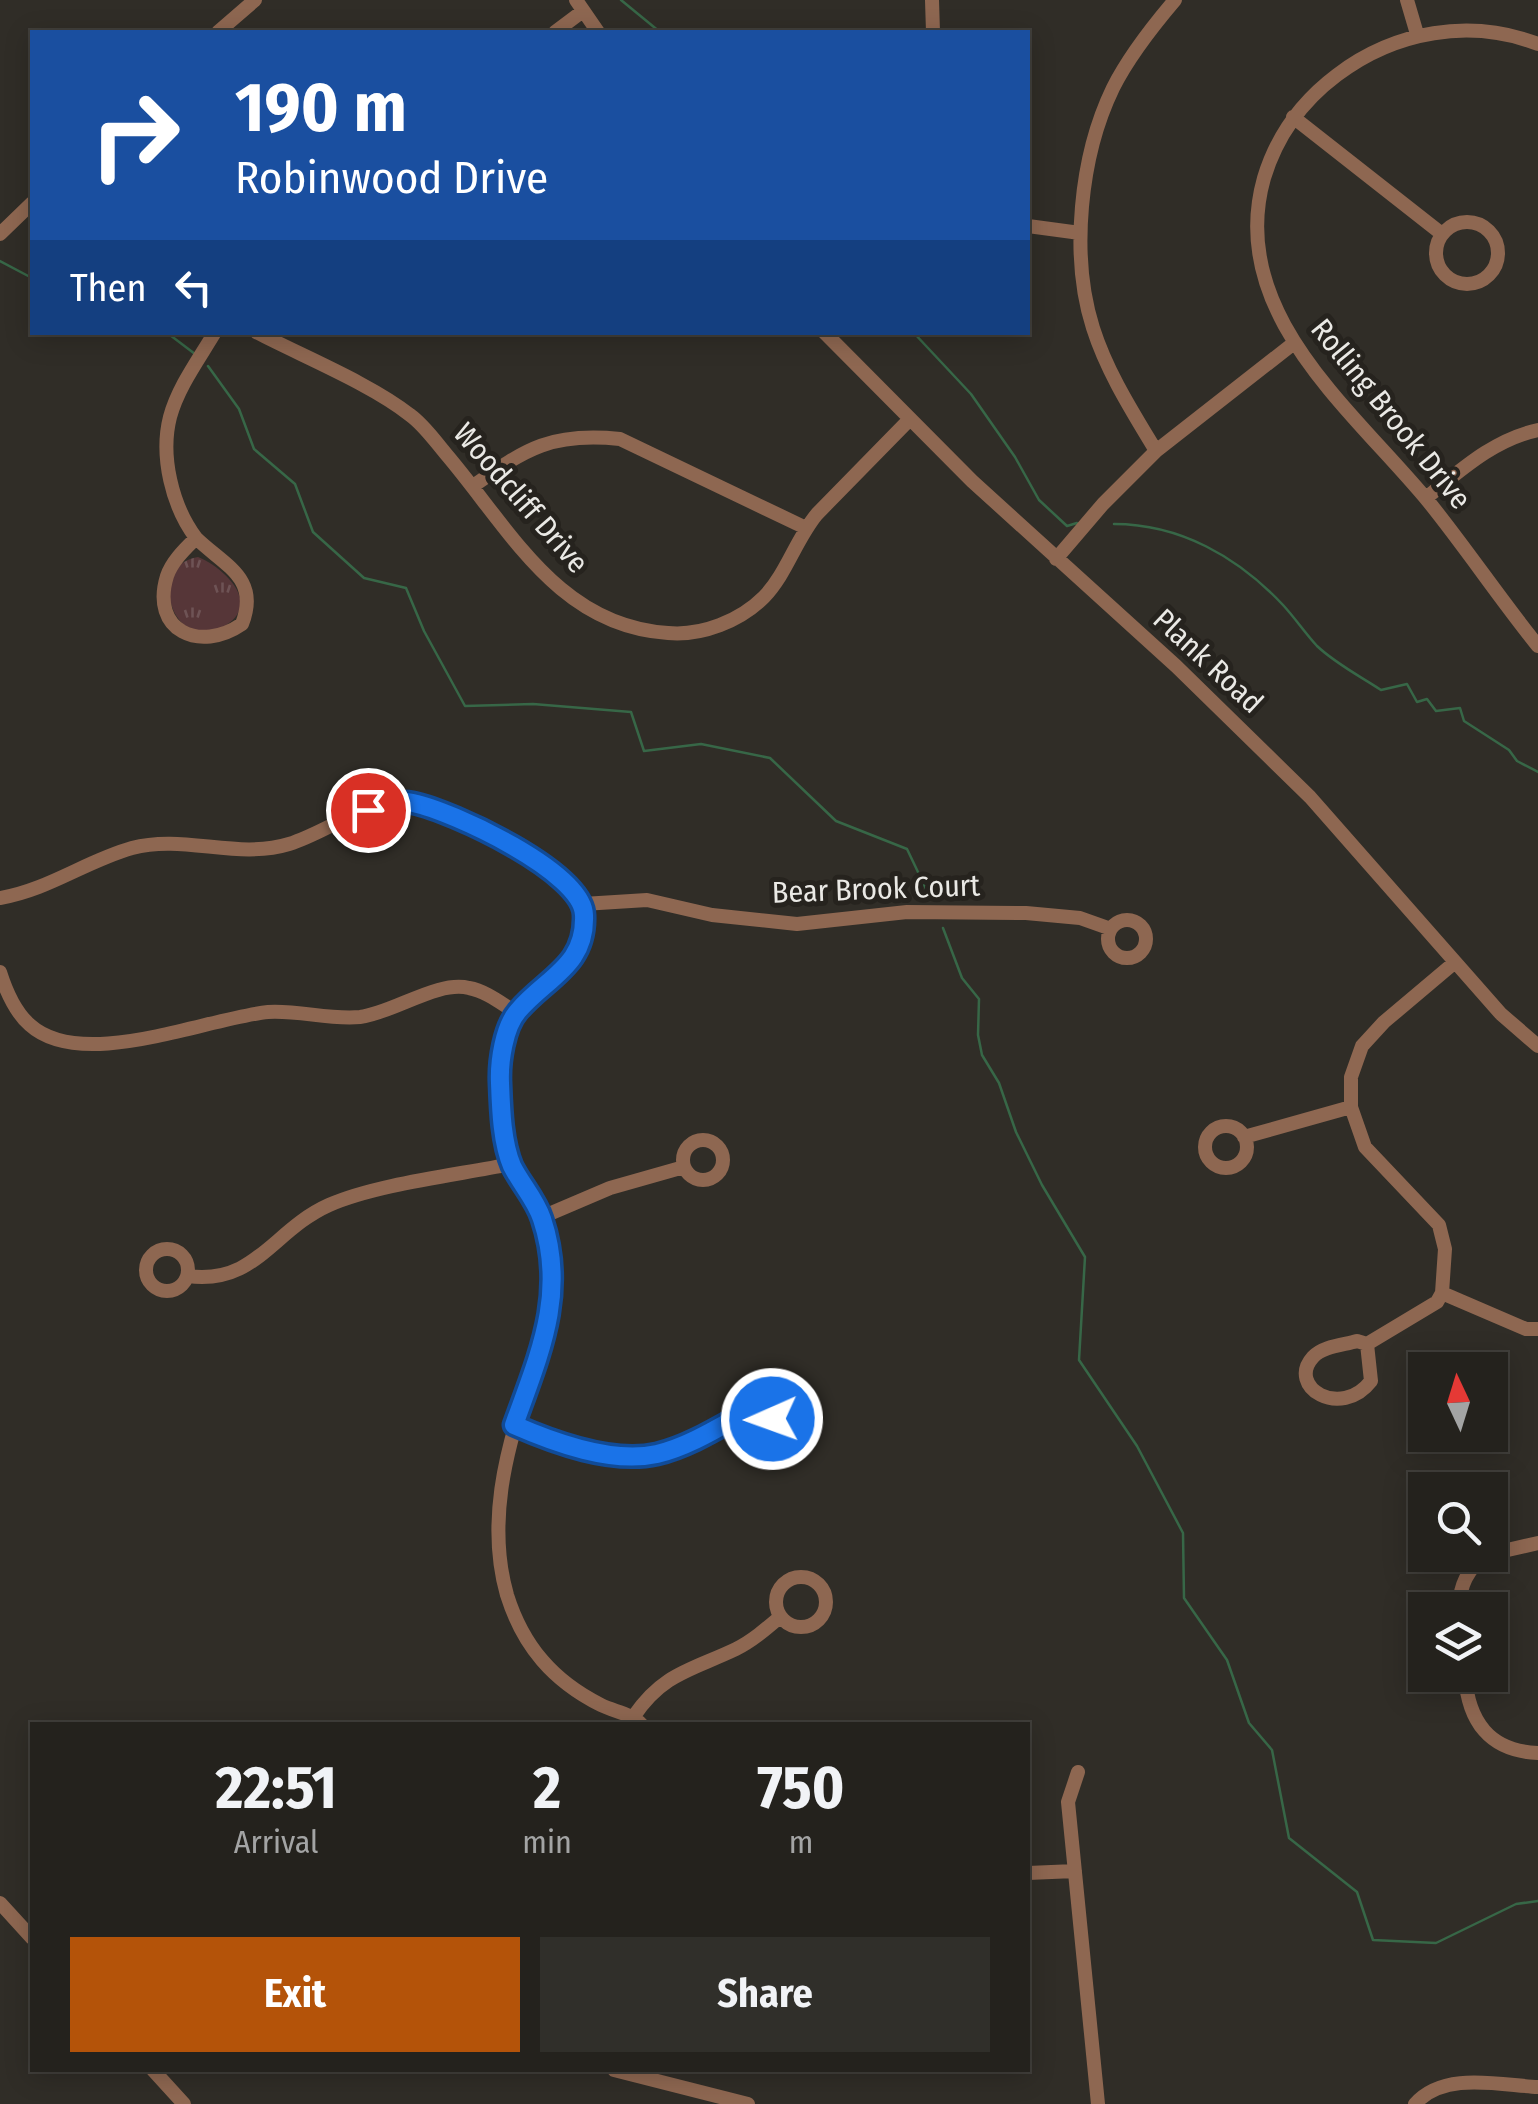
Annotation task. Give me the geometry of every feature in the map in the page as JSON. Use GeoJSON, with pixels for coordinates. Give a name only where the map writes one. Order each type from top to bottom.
{"type":"FeatureCollection","features":[{"type":"Feature","properties":{"kind":"street"},"geometry":{"type":"LineString","coordinates":[[220,30],[256,0]]}},
{"type":"Feature","properties":{"kind":"street"},"geometry":{"type":"LineString","coordinates":[[932,0],[932,30]]}},
{"type":"Feature","properties":{"kind":"street"},"geometry":{"type":"LineString","coordinates":[[1156,451],[1119,389],[1092,328],[1080,233],[1095,140],[1114,87],[1146,34],[1175,0]]}},
{"type":"Feature","properties":{"kind":"street"},"geometry":{"type":"LineString","coordinates":[[1407,0],[1417,34]]}},
{"type":"Feature","properties":{"kind":"street"},"geometry":{"type":"LineString","coordinates":[[557,30],[580,5],[597,30]]}},
{"type":"Feature","properties":{"kind":"street","name":"Rolling Brook Drive"},"geometry":{"type":"LineString","coordinates":[[1538,44],[1476,31],[1417,34],[1346,68],[1320,87],[1293,117],[1270,158],[1258,200],[1256,233],[1268,294],[1294,343],[1378,447],[1426,498],[1538,646]]}},
{"type":"Feature","properties":{"kind":"street"},"geometry":{"type":"LineString","coordinates":[[1293,117],[1442,234]]}},
{"type":"Feature","properties":{"kind":"street"},"geometry":{"type":"LineString","coordinates":[[0,234],[30,205]]}},
{"type":"Feature","properties":{"kind":"street"},"geometry":{"type":"LineString","coordinates":[[1462,222],[1485,228],[1498,248],[1492,271],[1472,284],[1448,278],[1436,258],[1442,234],[1462,222]]}},
{"type":"Feature","properties":{"kind":"street"},"geometry":{"type":"LineString","coordinates":[[1030,226],[1080,233]]}},
{"type":"Feature","properties":{"kind":"street"},"geometry":{"type":"LineString","coordinates":[[196,538],[168,574],[168,617],[185,634],[214,638],[229,634],[242,624],[248,594],[239,576],[196,538],[176,500],[169,472],[168,442],[170,418],[179,394],[213,335]]}},
{"type":"Feature","properties":{"kind":"street","name":"Woodcliff Drive"},"geometry":{"type":"LineString","coordinates":[[262,335],[411,415],[557,587],[599,616],[646,632],[698,632],[739,616],[766,594],[806,528],[910,420]]}},
{"type":"Feature","properties":{"kind":"street","name":"Plank Road"},"geometry":{"type":"LineString","coordinates":[[827,335],[910,420],[1176,666],[1310,797],[1501,1014],[1538,1046]]}},
{"type":"Feature","properties":{"kind":"street"},"geometry":{"type":"LineString","coordinates":[[1056,558],[1156,451],[1294,343]]}},
{"type":"Feature","properties":{"kind":"street"},"geometry":{"type":"LineString","coordinates":[[1426,498],[1469,462],[1504,440],[1538,430]]}},
{"type":"Feature","properties":{"kind":"street"},"geometry":{"type":"LineString","coordinates":[[474,486],[521,452],[546,443],[594,436],[620,439],[806,528]]}},
{"type":"Feature","properties":{"kind":"street"},"geometry":{"type":"LineString","coordinates":[[0,898],[26,894],[135,847],[174,844],[264,849],[290,844],[389,803],[411,802],[527,853],[574,888],[583,904],[584,928],[578,954],[516,1012],[505,1043],[500,1077],[511,1164],[542,1218],[554,1285],[550,1319],[506,1459],[498,1512],[504,1578],[520,1628],[556,1678],[638,1721],[648,1695],[662,1682],[742,1646],[780,1618]]}},
{"type":"Feature","properties":{"kind":"street","name":"Bear Brook Court"},"geometry":{"type":"LineString","coordinates":[[583,904],[648,900],[712,915],[798,924],[907,912],[1080,918],[1111,928]]}},
{"type":"Feature","properties":{"kind":"street"},"geometry":{"type":"LineString","coordinates":[[1366,1344],[1437,1302],[1442,1293],[1444,1249],[1439,1225],[1365,1147],[1351,1107],[1353,1066],[1362,1046],[1384,1022],[1454,962]]}},
{"type":"Feature","properties":{"kind":"street"},"geometry":{"type":"LineString","coordinates":[[0,972],[14,1004],[31,1026],[76,1043],[161,1036],[268,1012],[359,1017],[384,1013],[452,987],[469,988],[516,1012]]}},
{"type":"Feature","properties":{"kind":"street"},"geometry":{"type":"LineString","coordinates":[[1244,1137],[1351,1107]]}},
{"type":"Feature","properties":{"kind":"street"},"geometry":{"type":"LineString","coordinates":[[188,1276],[210,1279],[234,1272],[314,1214],[352,1197],[511,1164]]}},
{"type":"Feature","properties":{"kind":"street"},"geometry":{"type":"LineString","coordinates":[[542,1218],[610,1188],[684,1168]]}},
{"type":"Feature","properties":{"kind":"street"},"geometry":{"type":"LineString","coordinates":[[1442,1293],[1526,1328],[1538,1328]]}},
{"type":"Feature","properties":{"kind":"street"},"geometry":{"type":"LineString","coordinates":[[1358,1341],[1366,1344],[1371,1381],[1364,1390],[1345,1400],[1329,1400],[1315,1393],[1309,1383],[1308,1368],[1314,1356],[1358,1341]]}},
{"type":"Feature","properties":{"kind":"street"},"geometry":{"type":"LineString","coordinates":[[514,1425],[592,1450],[618,1455],[655,1454],[704,1435],[754,1408]]}},
{"type":"Feature","properties":{"kind":"street"},"geometry":{"type":"LineString","coordinates":[[1508,1550],[1538,1543]]}},
{"type":"Feature","properties":{"kind":"street"},"geometry":{"type":"LineString","coordinates":[[1468,1692],[1480,1728],[1507,1748],[1538,1753]]}},
{"type":"Feature","properties":{"kind":"street"},"geometry":{"type":"LineString","coordinates":[[1078,1772],[1068,1802],[1098,2104]]}},
{"type":"Feature","properties":{"kind":"street"},"geometry":{"type":"LineString","coordinates":[[1030,1873],[1075,1872]]}},
{"type":"Feature","properties":{"kind":"street"},"geometry":{"type":"LineString","coordinates":[[0,1903],[30,1936]]}},
{"type":"Feature","properties":{"kind":"street"},"geometry":{"type":"LineString","coordinates":[[155,2072],[184,2104]]}},
{"type":"Feature","properties":{"kind":"street"},"geometry":{"type":"LineString","coordinates":[[622,2072],[748,2104]]}},
{"type":"Feature","properties":{"kind":"street"},"geometry":{"type":"LineString","coordinates":[[1415,2104],[1424,2094],[1448,2084],[1538,2087]]}},
{"type":"Feature","properties":{"kind":"green space"},"geometry":{"type":"Polygon","coordinates":[[[198,557],[227,577],[240,596],[236,616],[226,625],[207,632],[191,629],[179,620],[169,591],[172,576],[182,564],[198,557]]]}},
{"type":"Feature","properties":{"kind":"waterway"},"geometry":{"type":"LineString","coordinates":[[621,0],[658,30]]}},
{"type":"Feature","properties":{"kind":"waterway"},"geometry":{"type":"LineString","coordinates":[[0,261],[30,277]]}},
{"type":"Feature","properties":{"kind":"waterway"},"geometry":{"type":"LineString","coordinates":[[170,335],[195,354]]}},
{"type":"Feature","properties":{"kind":"waterway"},"geometry":{"type":"LineString","coordinates":[[916,335],[971,394],[1015,457],[1039,500],[1067,526],[1077,523]]}},
{"type":"Feature","properties":{"kind":"waterway"},"geometry":{"type":"LineString","coordinates":[[208,366],[239,409],[254,449],[295,484],[313,532],[364,578],[406,588],[424,631],[465,706],[533,704],[631,712],[644,751],[701,744],[770,758],[836,821],[907,849],[928,893]]}},
{"type":"Feature","properties":{"kind":"waterway"},"geometry":{"type":"LineString","coordinates":[[1114,524],[1162,530],[1227,558],[1266,588],[1317,646],[1340,664],[1381,690],[1407,684],[1417,702],[1427,699],[1436,711],[1460,708],[1464,721],[1538,772]]}},
{"type":"Feature","properties":{"kind":"waterway"},"geometry":{"type":"LineString","coordinates":[[943,928],[962,978],[979,999],[982,1055],[999,1083],[1016,1132],[1042,1185],[1085,1257],[1079,1360],[1137,1446],[1183,1533],[1184,1598],[1227,1660],[1249,1723],[1272,1750],[1289,1838],[1357,1892],[1373,1940],[1436,1943],[1516,1904],[1538,1901]]}},
{"type":"Feature","properties":{"kind":"route"},"geometry":{"type":"LineString","coordinates":[[368,810],[389,803],[411,802],[452,817],[527,853],[562,877],[583,904],[584,928],[578,954],[516,1012],[505,1043],[500,1077],[511,1164],[542,1218],[554,1285],[545,1337],[514,1425],[592,1450],[634,1456],[674,1448],[754,1408],[761,1416],[772,1419]]}}]}
